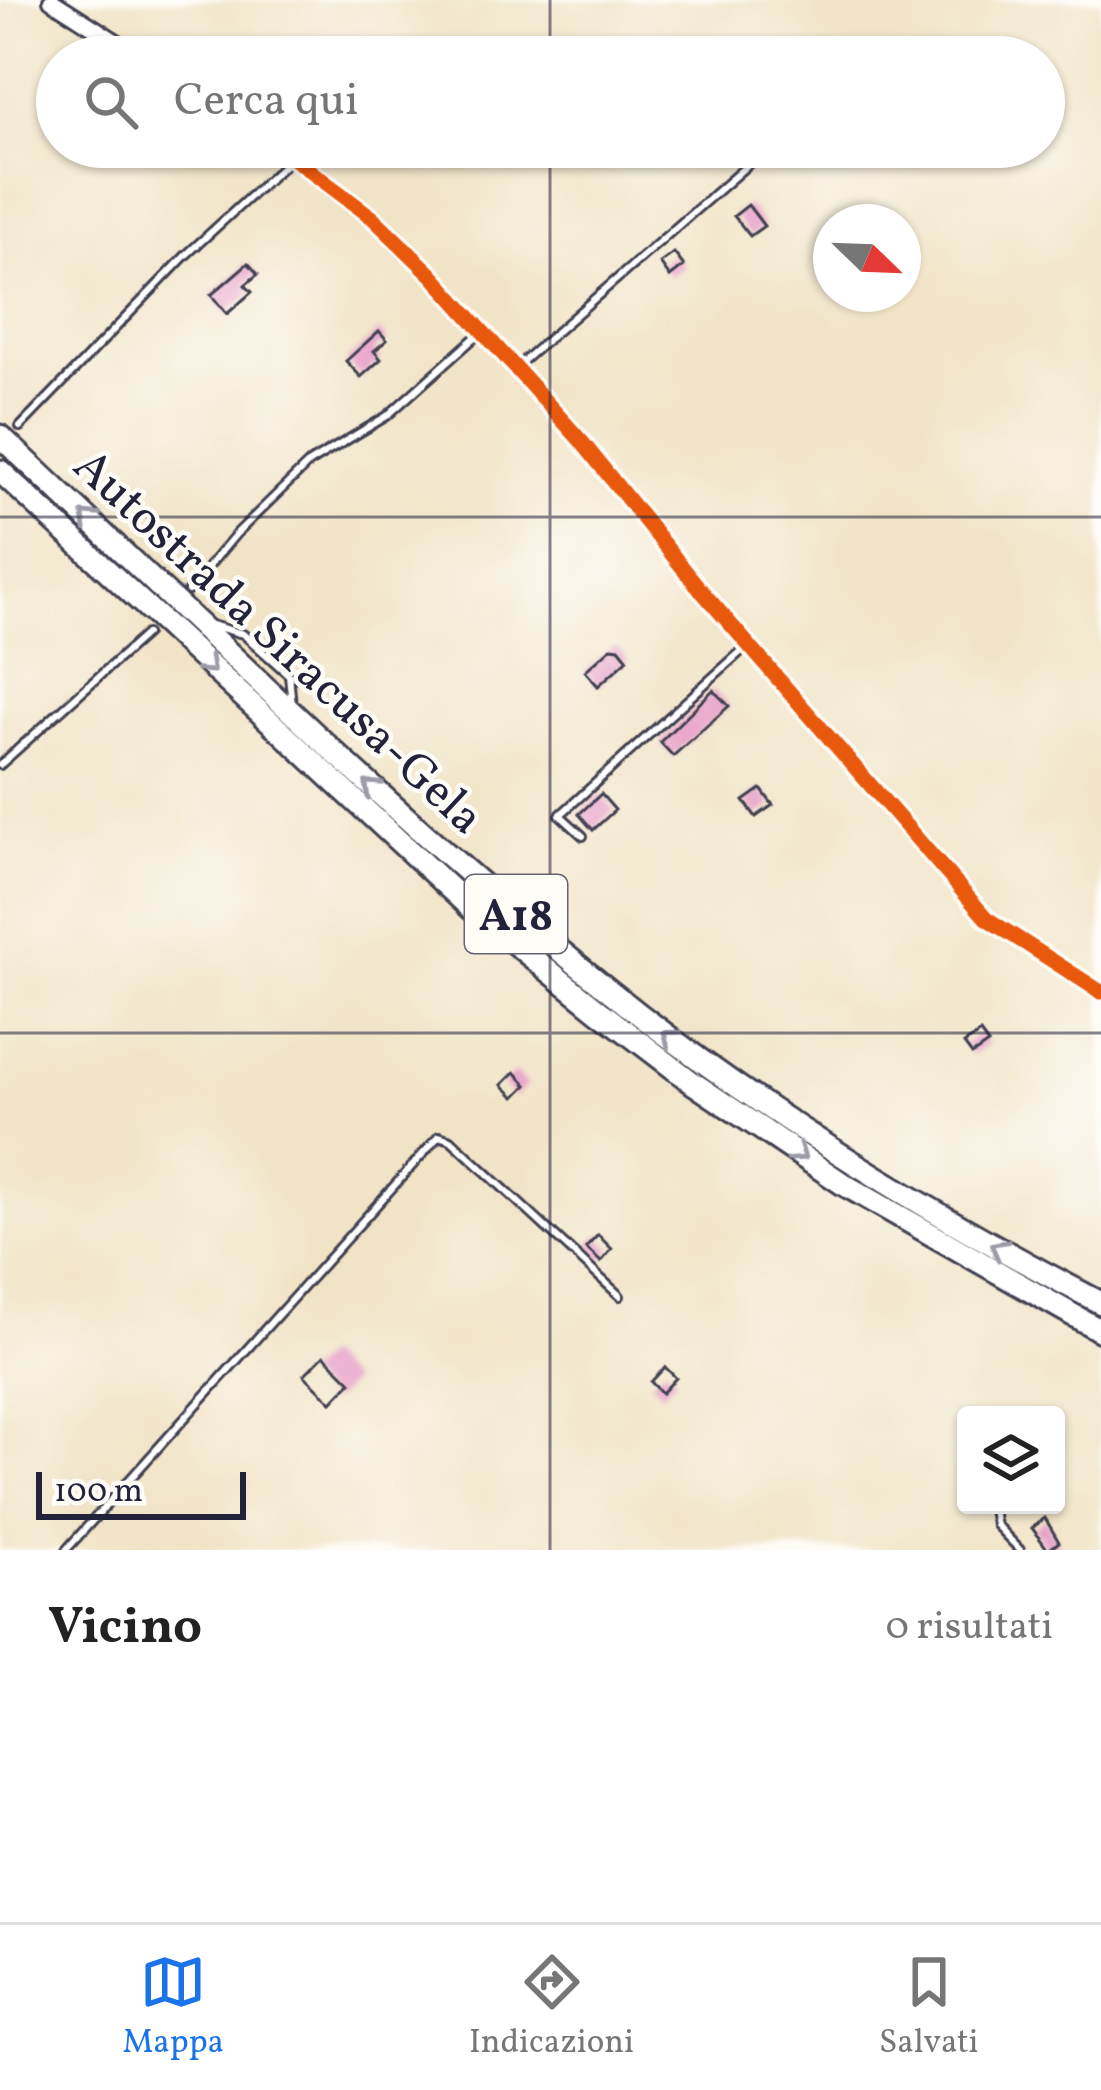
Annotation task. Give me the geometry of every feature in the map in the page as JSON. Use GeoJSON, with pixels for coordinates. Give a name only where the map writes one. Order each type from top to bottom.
{"type":"FeatureCollection","features":[{"type":"Feature","properties":{"kind":"highway","name":"Autostrada Siracusa-Gela"},"geometry":{"type":"LineString","coordinates":[[10,432],[293,715],[490,892],[613,994],[709,1066],[863,1168],[1101,1303]]}},
{"type":"Feature","properties":{"kind":"highway","name":"Autostrada Siracusa-Gela"},"geometry":{"type":"LineString","coordinates":[[0,471],[472,910],[598,1012],[693,1083],[861,1195],[1101,1331]]}},
{"type":"Feature","properties":{"kind":"street"},"geometry":{"type":"LineString","coordinates":[[51,0],[107,36]]}},
{"type":"Feature","properties":{"kind":"street"},"geometry":{"type":"LineString","coordinates":[[307,168],[373,218],[430,274],[582,442],[748,645],[986,918],[1101,992]]}},
{"type":"Feature","properties":{"kind":"lane"},"geometry":{"type":"LineString","coordinates":[[10,432],[185,256],[281,168]]}},
{"type":"Feature","properties":{"kind":"lane"},"geometry":{"type":"LineString","coordinates":[[514,368],[744,168]]}},
{"type":"Feature","properties":{"kind":"lane"},"geometry":{"type":"LineString","coordinates":[[188,591],[236,534],[309,464],[387,416],[481,332]]}},
{"type":"Feature","properties":{"kind":"lane"},"geometry":{"type":"LineString","coordinates":[[0,765],[146,634]]}},
{"type":"Feature","properties":{"kind":"lane"},"geometry":{"type":"LineString","coordinates":[[583,836],[560,815],[748,645]]}},
{"type":"Feature","properties":{"kind":"lane"},"geometry":{"type":"LineString","coordinates":[[66,1550],[439,1136],[451,1140],[620,1296]]}},
{"type":"Feature","properties":{"kind":"lane"},"geometry":{"type":"LineString","coordinates":[[994,1514],[996,1525],[1020,1550]]}},
{"type":"Feature","properties":{"kind":"building"},"geometry":{"type":"Polygon","coordinates":[[[748,205],[764,226],[750,236],[734,216],[748,205]]]}},
{"type":"Feature","properties":{"kind":"building"},"geometry":{"type":"Polygon","coordinates":[[[674,253],[684,266],[670,277],[660,263],[674,253]]]}},
{"type":"Feature","properties":{"kind":"building"},"geometry":{"type":"Polygon","coordinates":[[[248,263],[258,274],[245,285],[252,292],[227,314],[211,295],[248,263]]]}},
{"type":"Feature","properties":{"kind":"building"},"geometry":{"type":"Polygon","coordinates":[[[379,331],[387,340],[374,351],[381,359],[361,377],[346,361],[379,331]]]}},
{"type":"Feature","properties":{"kind":"building"},"geometry":{"type":"Polygon","coordinates":[[[612,647],[628,659],[598,686],[585,671],[612,647]]]}},
{"type":"Feature","properties":{"kind":"building"},"geometry":{"type":"Polygon","coordinates":[[[713,690],[729,706],[673,756],[660,742],[713,690]]]}},
{"type":"Feature","properties":{"kind":"building"},"geometry":{"type":"Polygon","coordinates":[[[761,789],[773,805],[756,817],[744,801],[761,789]]]}},
{"type":"Feature","properties":{"kind":"building"},"geometry":{"type":"Polygon","coordinates":[[[601,794],[615,810],[593,830],[579,814],[601,794]]]}},
{"type":"Feature","properties":{"kind":"building"},"geometry":{"type":"Polygon","coordinates":[[[980,1033],[988,1044],[972,1055],[964,1044],[980,1033]]]}},
{"type":"Feature","properties":{"kind":"building"},"geometry":{"type":"Polygon","coordinates":[[[515,1072],[527,1085],[515,1097],[502,1085],[515,1072]]]}},
{"type":"Feature","properties":{"kind":"building"},"geometry":{"type":"Polygon","coordinates":[[[598,1235],[612,1249],[601,1262],[586,1248],[598,1235]]]}},
{"type":"Feature","properties":{"kind":"building"},"geometry":{"type":"Polygon","coordinates":[[[324,1355],[351,1382],[332,1402],[304,1375],[324,1355]]]}},
{"type":"Feature","properties":{"kind":"building"},"geometry":{"type":"Polygon","coordinates":[[[665,1367],[676,1378],[662,1393],[651,1382],[665,1367]]]}},
{"type":"Feature","properties":{"kind":"building"},"geometry":{"type":"Polygon","coordinates":[[[1045,1518],[1059,1542],[1048,1550],[1032,1528],[1045,1518]]]}},
{"type":"Feature","properties":{"kind":"cycle path"},"geometry":{"type":"LineString","coordinates":[[306,168],[373,218],[431,274],[582,442],[699,588],[986,918],[1101,992]]}}]}
